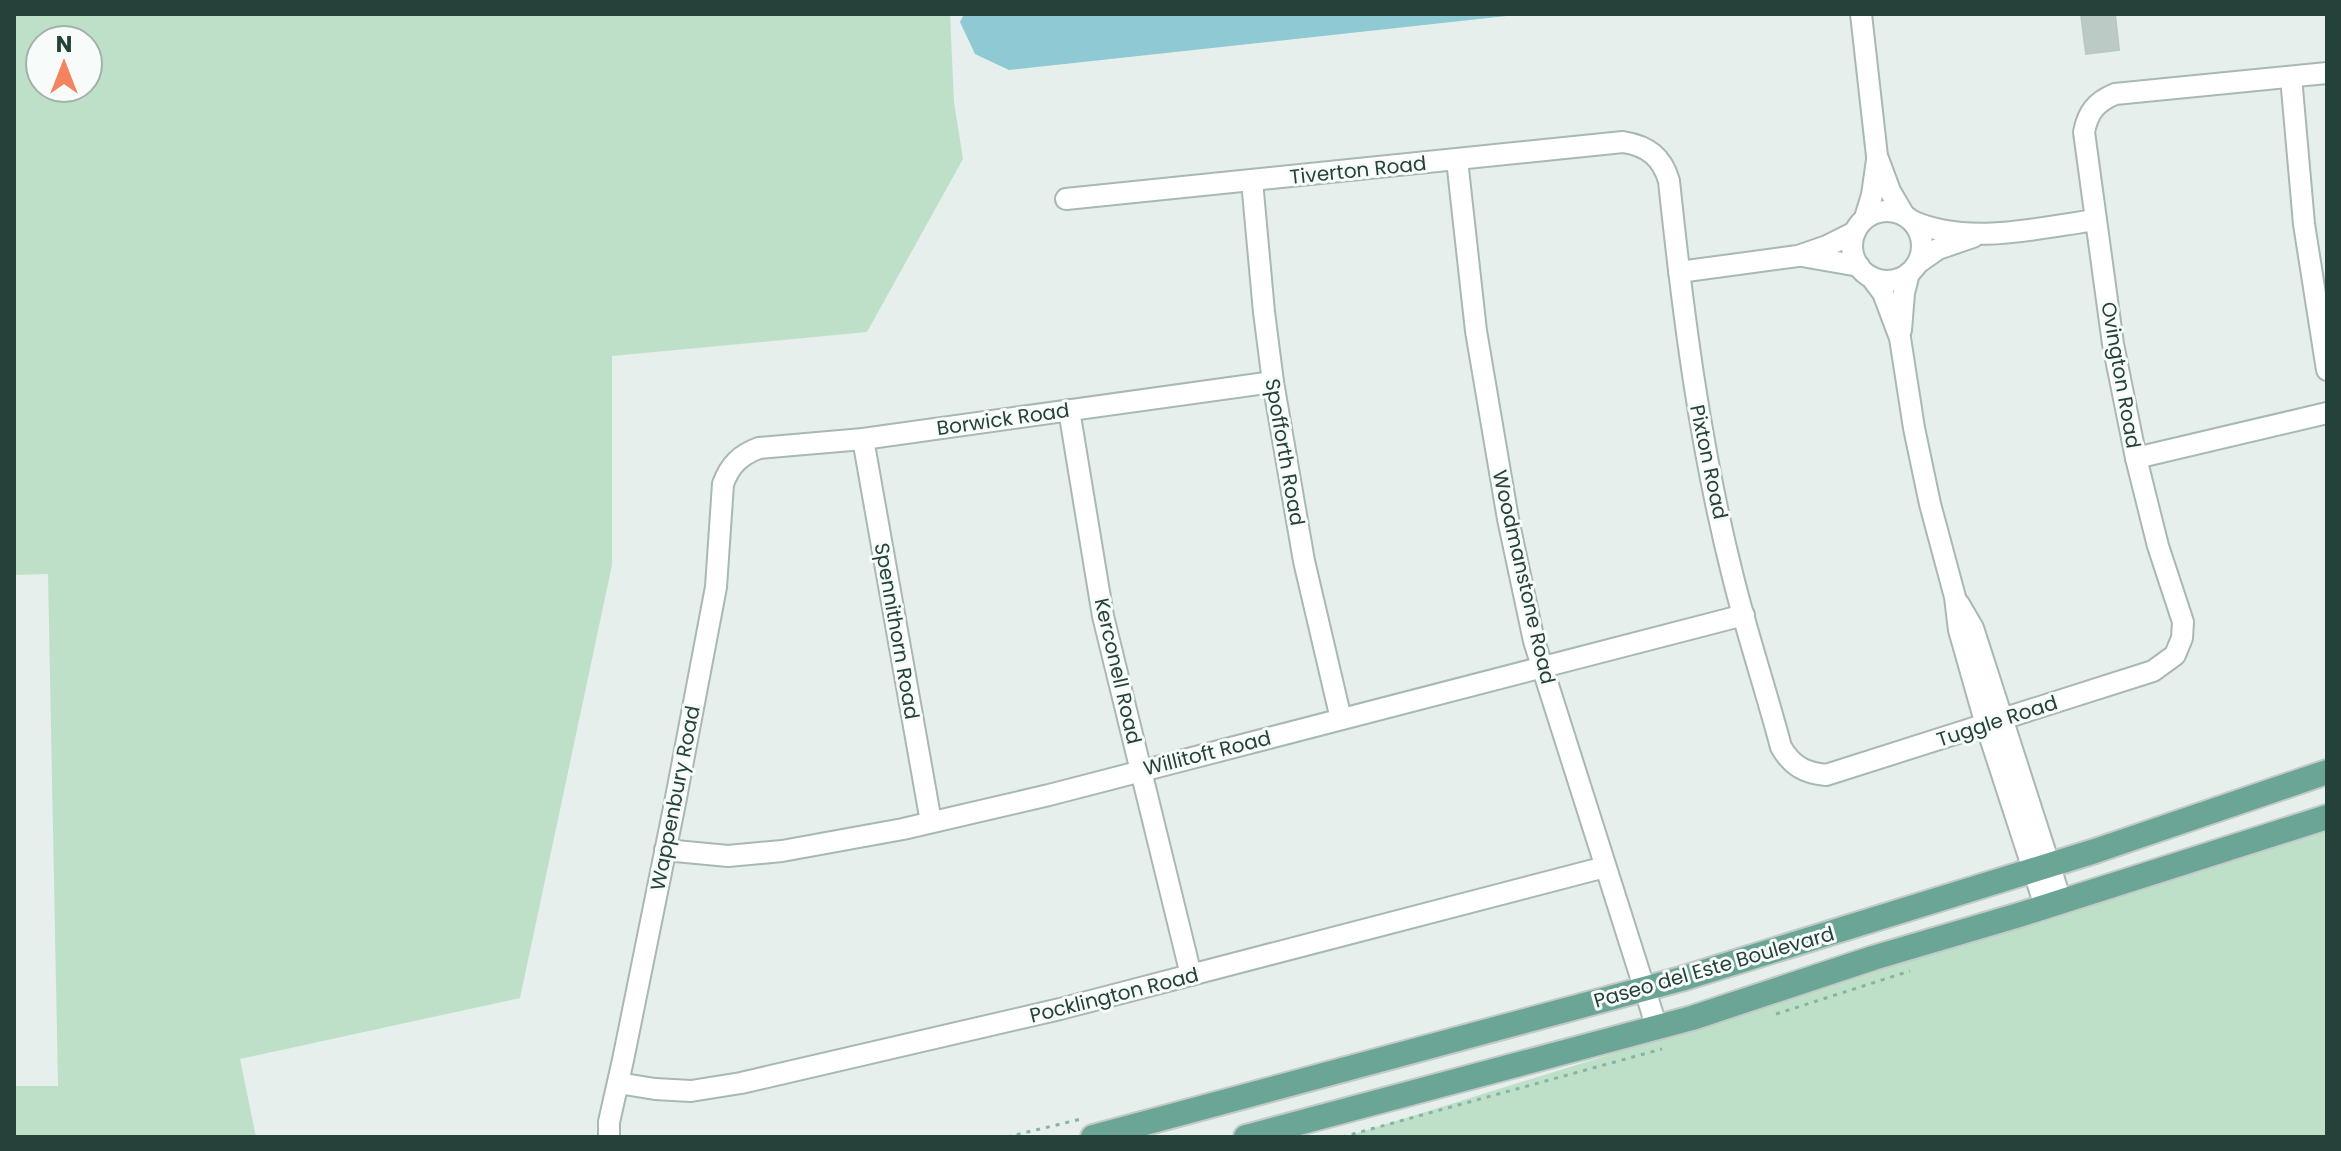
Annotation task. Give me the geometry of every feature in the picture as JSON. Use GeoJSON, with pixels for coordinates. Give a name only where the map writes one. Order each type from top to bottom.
{"type":"FeatureCollection","features":[{"type":"Feature","properties":{"kind":"main road","name":"Paseo del Este Boulevard"},"geometry":{"type":"LineString","coordinates":[[1093,1137],[1644,988],[2041,868],[2327,772]]}},
{"type":"Feature","properties":{"kind":"main road","name":"Paseo del Este Boulevard"},"geometry":{"type":"LineString","coordinates":[[1246,1137],[1692,1018],[1873,958],[2327,817]]}},
{"type":"Feature","properties":{"kind":"street"},"geometry":{"type":"LineString","coordinates":[[1861,14],[1877,156],[1872,195],[1852,250],[1883,293],[1900,338],[1914,428],[1955,597],[1959,630],[1995,722],[2053,904]]}},
{"type":"Feature","properties":{"kind":"street"},"geometry":{"type":"LineString","coordinates":[[2327,73],[2291,77],[2304,224],[2327,370]]}},
{"type":"Feature","properties":{"kind":"street","name":"Ovington Road"},"geometry":{"type":"LineString","coordinates":[[2181,640],[2183,622],[2158,546],[2113,344],[2084,132],[2086,119],[2103,99],[2115,94],[2291,77]]}},
{"type":"Feature","properties":{"kind":"street","name":"Tiverton Road"},"geometry":{"type":"LineString","coordinates":[[1066,199],[1623,142],[1648,149]]}},
{"type":"Feature","properties":{"kind":"street","name":"Pixton Road"},"geometry":{"type":"LineString","coordinates":[[1648,149],[1665,168],[1669,181],[1697,410],[1733,578],[1781,747],[1788,759],[1799,768]]}},
{"type":"Feature","properties":{"kind":"street"},"geometry":{"type":"LineString","coordinates":[[1877,156],[1890,191],[1921,238],[1922,251],[1903,302],[1900,338]]}},
{"type":"Feature","properties":{"kind":"street","name":"Woodmanstone Road"},"geometry":{"type":"LineString","coordinates":[[1457,160],[1476,331],[1508,519],[1534,641],[1657,1028]]}},
{"type":"Feature","properties":{"kind":"street","name":"Spofforth Road"},"geometry":{"type":"LineString","coordinates":[[1252,181],[1273,382],[1304,561],[1341,719]]}},
{"type":"Feature","properties":{"kind":"street"},"geometry":{"type":"LineString","coordinates":[[1679,272],[1798,256],[1827,246],[1884,211],[1941,231],[1980,235]]}},
{"type":"Feature","properties":{"kind":"street"},"geometry":{"type":"LineString","coordinates":[[1798,256],[1891,280],[1914,268],[1938,249],[1980,235],[2096,220]]}},
{"type":"Feature","properties":{"kind":"street","name":"Borwick Road"},"geometry":{"type":"LineString","coordinates":[[736,461],[759,448],[863,439],[1273,382]]}},
{"type":"Feature","properties":{"kind":"street","name":"Kerconell Road"},"geometry":{"type":"LineString","coordinates":[[1069,410],[1103,616],[1191,975]]}},
{"type":"Feature","properties":{"kind":"street"},"geometry":{"type":"LineString","coordinates":[[2136,458],[2327,413]]}},
{"type":"Feature","properties":{"kind":"street","name":"Spennithorn Road"},"geometry":{"type":"LineString","coordinates":[[863,439],[931,822]]}},
{"type":"Feature","properties":{"kind":"street","name":"Wappenbury Road"},"geometry":{"type":"LineString","coordinates":[[609,1137],[609,1122],[716,587],[723,484],[727,471],[736,461]]}},
{"type":"Feature","properties":{"kind":"street","name":"Willitoft Road"},"geometry":{"type":"LineString","coordinates":[[665,850],[728,856],[782,851],[931,822],[1744,615]]}},
{"type":"Feature","properties":{"kind":"street","name":"Tuggle Road"},"geometry":{"type":"LineString","coordinates":[[1799,768],[1812,774],[1826,775],[2153,671],[2173,658],[2181,640]]}},
{"type":"Feature","properties":{"kind":"street","name":"Pocklington Road"},"geometry":{"type":"LineString","coordinates":[[618,1083],[691,1091],[741,1083],[1060,1009],[1605,867]]}},
{"type":"Feature","properties":{"kind":"green space"},"geometry":{"type":"Polygon","coordinates":[[[14,14],[950,14],[954,102],[963,159],[867,332],[612,356],[612,565],[520,998],[240,1059],[256,1137],[14,1137],[14,1086],[58,1086],[48,574],[14,575],[14,14]]]}},
{"type":"Feature","properties":{"kind":"green space"},"geometry":{"type":"Polygon","coordinates":[[[2327,831],[2327,1137],[1345,1137],[2327,831]]]}},
{"type":"Feature","properties":{"kind":"water"},"geometry":{"type":"Polygon","coordinates":[[[964,14],[1525,14],[1009,70],[975,54],[960,22],[964,14]]]}},
{"type":"Feature","properties":{"kind":"building"},"geometry":{"type":"Polygon","coordinates":[[[2081,14],[2115,14],[2119,50],[2086,54],[2081,14]]]}}]}
